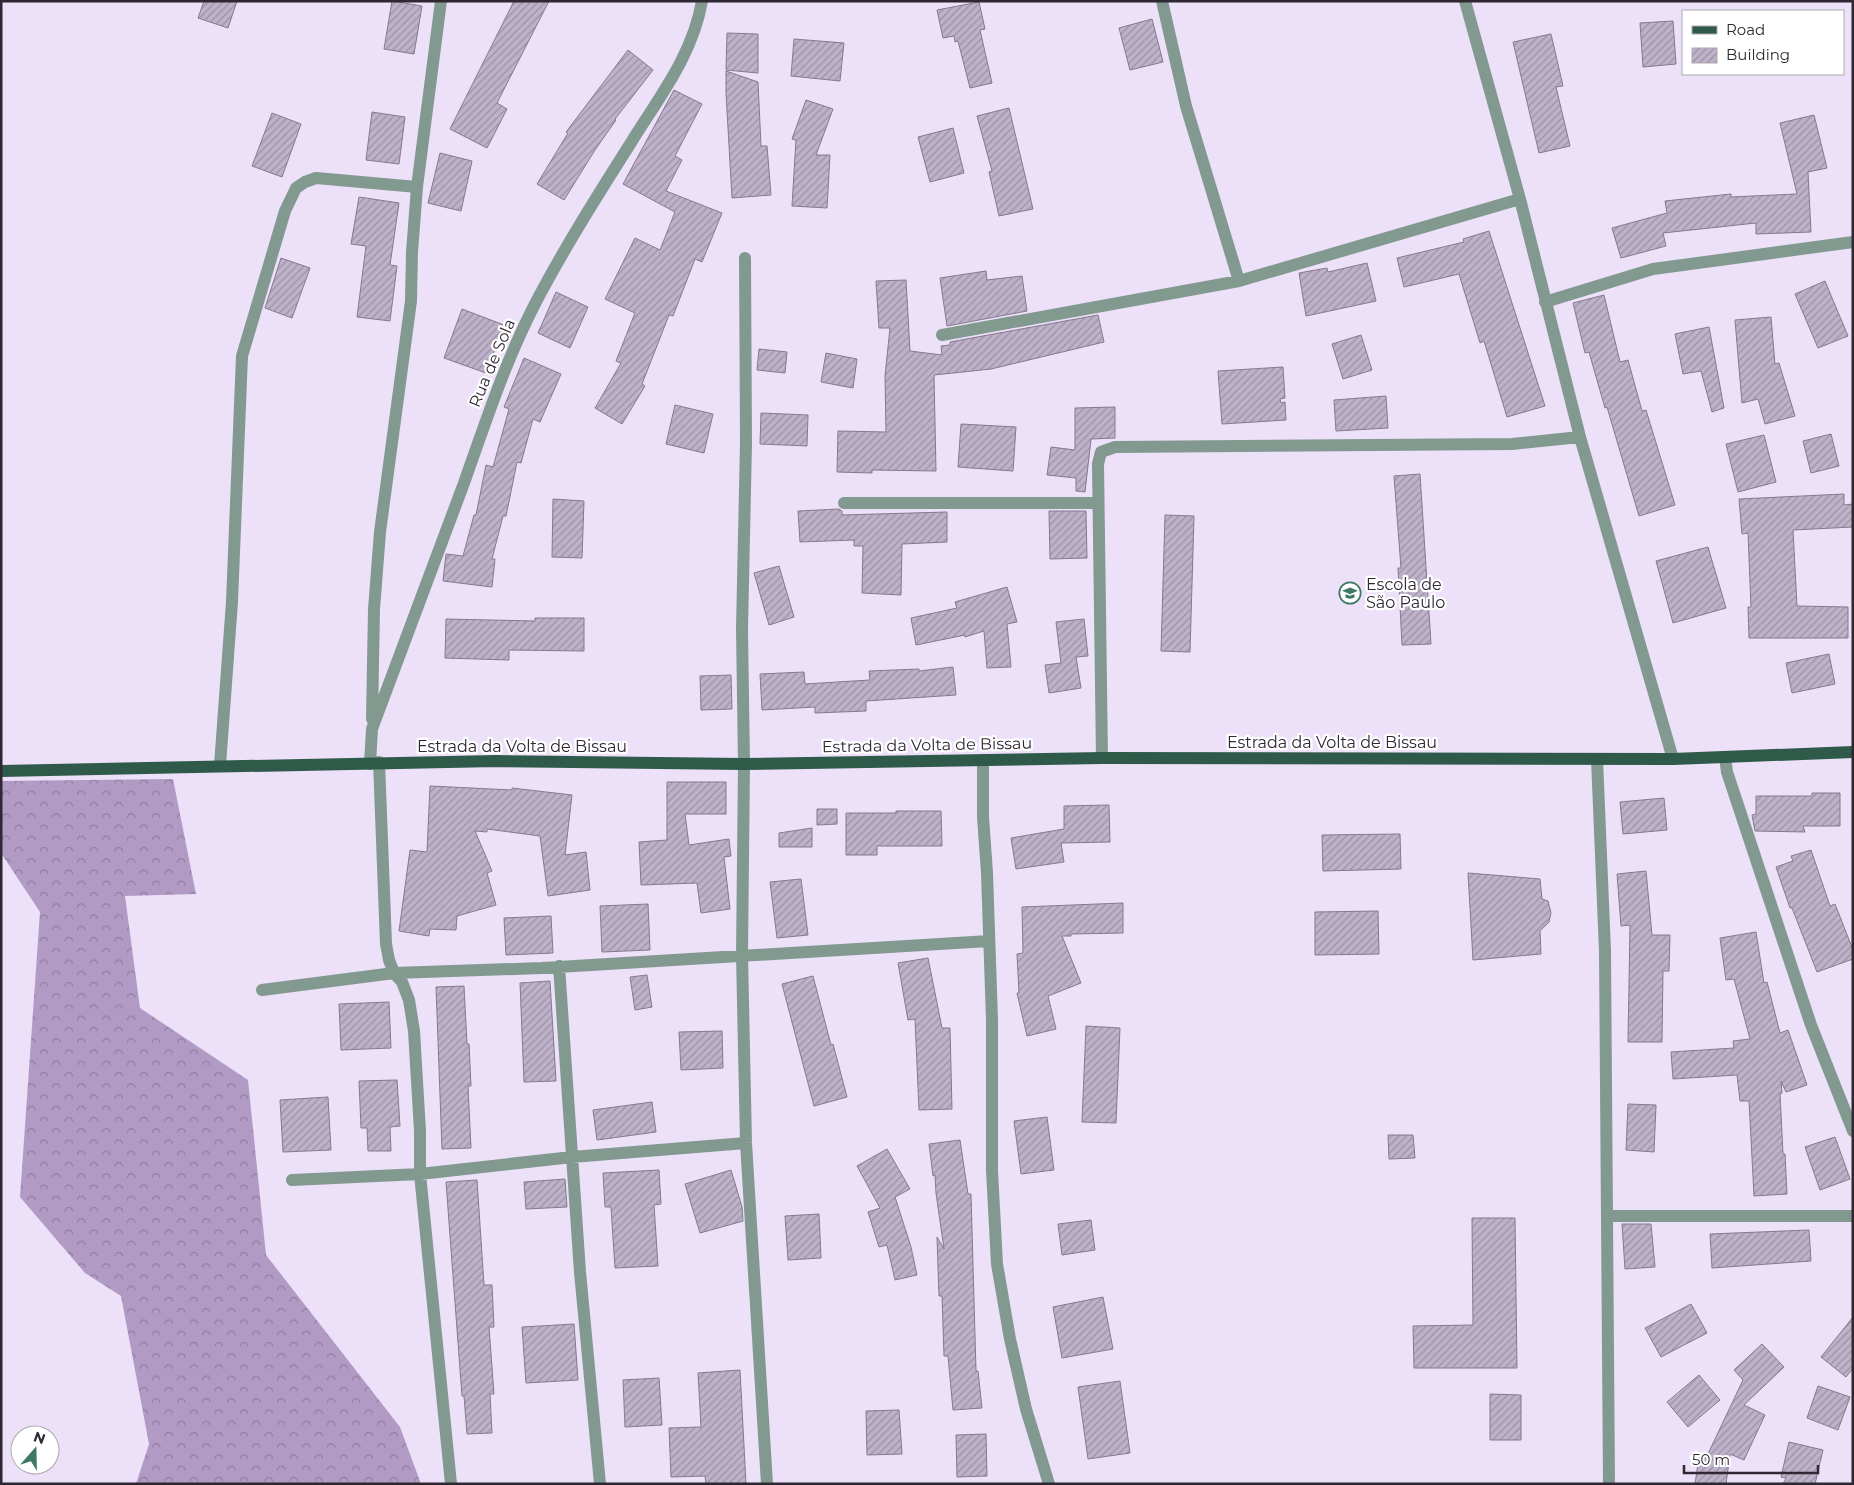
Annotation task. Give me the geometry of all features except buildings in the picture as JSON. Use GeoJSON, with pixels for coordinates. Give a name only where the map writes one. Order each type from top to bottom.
{"type":"FeatureCollection","features":[{"type":"Feature","properties":{"kind":"main road","name":"Estrada da Volta de Bissau"},"geometry":{"type":"LineString","coordinates":[[1,771],[374,763],[652,762],[744,764],[1102,758],[1597,760],[1853,752]]}},
{"type":"Feature","properties":{"kind":"street"},"geometry":{"type":"LineString","coordinates":[[372,729],[374,609],[380,532],[411,301],[412,252],[417,187],[441,1]]}},
{"type":"Feature","properties":{"kind":"street","name":"Rua de Sola"},"geometry":{"type":"LineString","coordinates":[[451,1484],[420,1174],[420,1131],[414,1031],[409,1000],[402,982],[394,973],[386,944],[372,729],[494,395],[521,334],[536,301],[576,230],[676,73],[690,43],[702,1]]}},
{"type":"Feature","properties":{"kind":"street"},"geometry":{"type":"LineString","coordinates":[[1162,1],[1186,106],[1239,281]]}},
{"type":"Feature","properties":{"kind":"street"},"geometry":{"type":"LineString","coordinates":[[1465,1],[1520,199],[1580,437],[1672,759]]}},
{"type":"Feature","properties":{"kind":"street"},"geometry":{"type":"LineString","coordinates":[[220,765],[232,602],[242,356],[285,211],[296,188],[304,182],[316,178],[417,187]]}},
{"type":"Feature","properties":{"kind":"street"},"geometry":{"type":"LineString","coordinates":[[942,335],[1239,281],[1520,199]]}},
{"type":"Feature","properties":{"kind":"street"},"geometry":{"type":"LineString","coordinates":[[1545,302],[1653,269],[1853,242]]}},
{"type":"Feature","properties":{"kind":"street"},"geometry":{"type":"LineString","coordinates":[[745,258],[746,443],[742,628],[744,764],[742,955],[746,1143],[767,1484]]}},
{"type":"Feature","properties":{"kind":"street"},"geometry":{"type":"LineString","coordinates":[[1102,758],[1098,503],[1098,464],[1101,452],[1115,447],[1512,444],[1580,437]]}},
{"type":"Feature","properties":{"kind":"street"},"geometry":{"type":"LineString","coordinates":[[844,502],[1098,503]]}},
{"type":"Feature","properties":{"kind":"street"},"geometry":{"type":"LineString","coordinates":[[1725,757],[1727,772],[1811,1025],[1853,1131]]}},
{"type":"Feature","properties":{"kind":"street"},"geometry":{"type":"LineString","coordinates":[[983,760],[983,817],[987,873],[992,1020],[992,1171],[997,1264],[1010,1339],[1024,1400],[1048,1484]]}},
{"type":"Feature","properties":{"kind":"street"},"geometry":{"type":"LineString","coordinates":[[1597,760],[1605,951],[1609,1484]]}},
{"type":"Feature","properties":{"kind":"street"},"geometry":{"type":"LineString","coordinates":[[262,990],[394,973],[559,966],[989,941]]}},
{"type":"Feature","properties":{"kind":"street"},"geometry":{"type":"LineString","coordinates":[[559,966],[580,1272],[600,1484]]}},
{"type":"Feature","properties":{"kind":"street"},"geometry":{"type":"LineString","coordinates":[[292,1180],[420,1174],[572,1157],[746,1143]]}},
{"type":"Feature","properties":{"kind":"street"},"geometry":{"type":"LineString","coordinates":[[1607,1216],[1853,1216]]}},
{"type":"Feature","properties":{"kind":"green space"},"geometry":{"type":"Polygon","coordinates":[[[173,779],[196,894],[125,896],[140,1008],[248,1080],[266,1255],[400,1427],[421,1484],[136,1484],[149,1444],[121,1296],[85,1273],[20,1197],[40,912],[1,853],[1,781],[173,779]]]}},
{"type":"Feature","properties":{"kind":"place","name":"Escola de São Paulo"},"geometry":{"type":"Point","coordinates":[1350,593]}}]}
